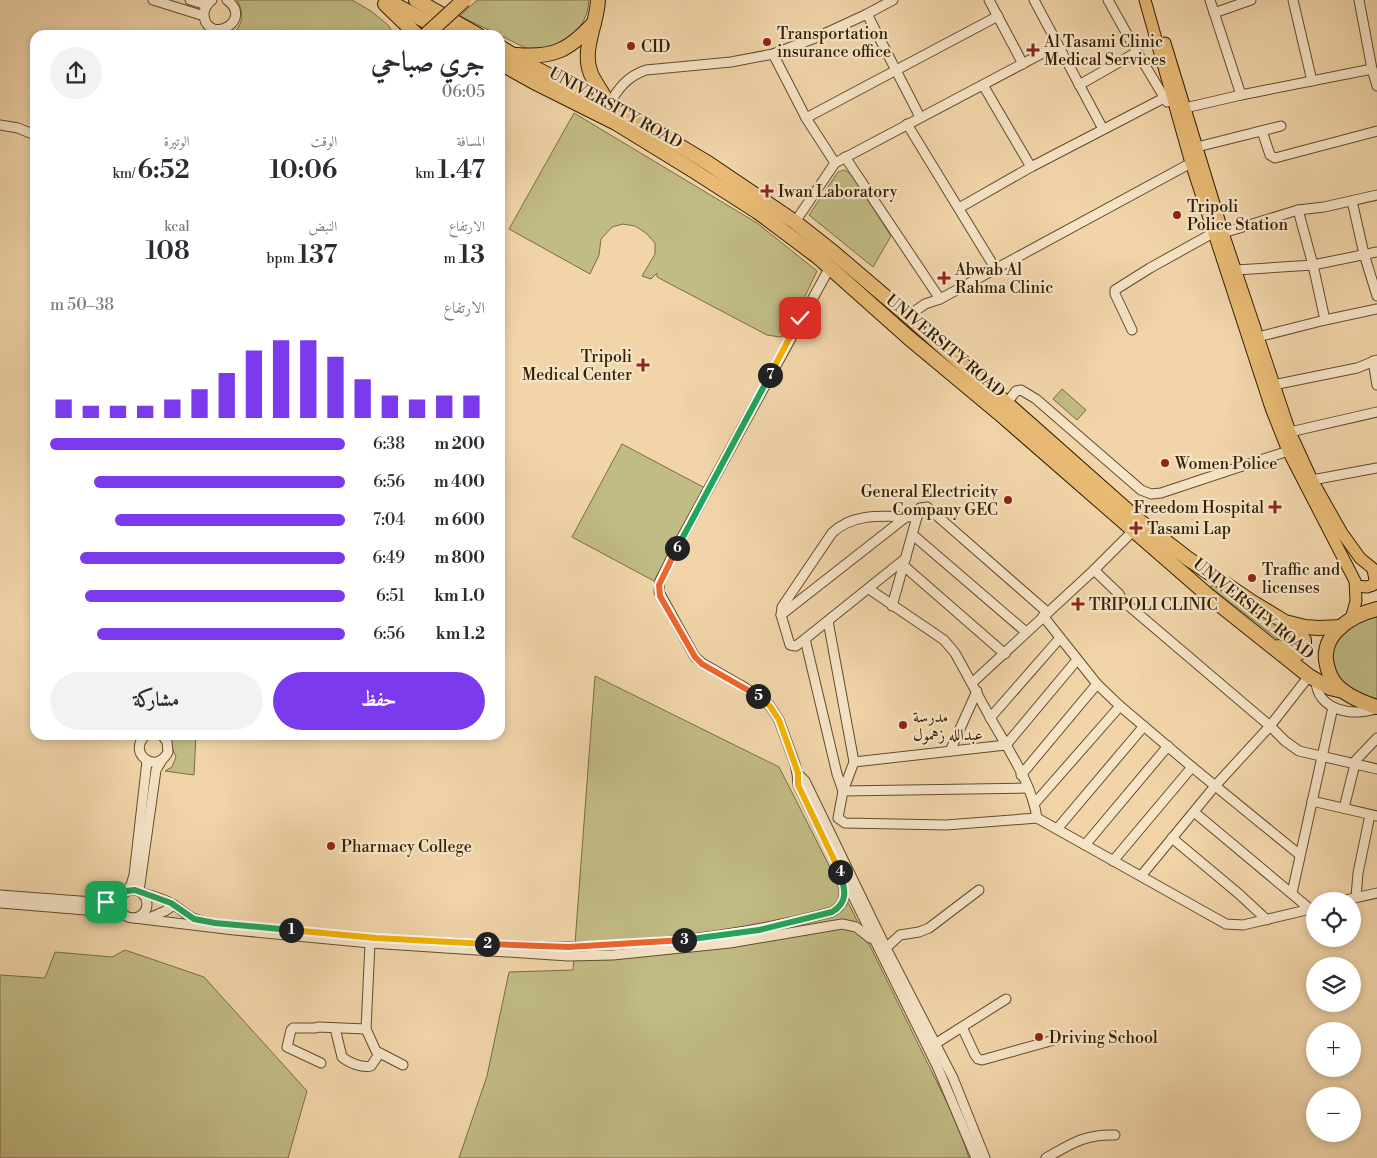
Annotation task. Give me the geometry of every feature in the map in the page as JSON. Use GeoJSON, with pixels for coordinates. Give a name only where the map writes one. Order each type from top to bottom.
{"type":"FeatureCollection","features":[{"type":"Feature","properties":{"kind":"highway"},"geometry":{"type":"LineString","coordinates":[[381,0],[412,30]]}},
{"type":"Feature","properties":{"kind":"highway"},"geometry":{"type":"LineString","coordinates":[[386,0],[443,30]]}},
{"type":"Feature","properties":{"kind":"highway"},"geometry":{"type":"LineString","coordinates":[[416,0],[469,30]]}},
{"type":"Feature","properties":{"kind":"highway"},"geometry":{"type":"LineString","coordinates":[[431,30],[464,0]]}},
{"type":"Feature","properties":{"kind":"highway"},"geometry":{"type":"LineString","coordinates":[[598,0],[587,60],[591,73],[609,105]]}},
{"type":"Feature","properties":{"kind":"highway"},"geometry":{"type":"LineString","coordinates":[[513,55],[544,56],[560,52],[574,42],[594,22]]}},
{"type":"Feature","properties":{"kind":"highway","name":"UNIVERSITY ROAD"},"geometry":{"type":"LineString","coordinates":[[505,51],[609,105],[708,163],[795,222],[908,316],[1137,520],[1187,558],[1252,602],[1285,622],[1305,627],[1325,628],[1346,623],[1377,610]]}},
{"type":"Feature","properties":{"kind":"highway","name":"UNIVERSITY ROAD"},"geometry":{"type":"LineString","coordinates":[[505,66],[616,123],[758,212],[818,256],[909,338],[1210,597],[1312,678],[1330,688],[1343,691],[1377,707]]}},
{"type":"Feature","properties":{"kind":"highway"},"geometry":{"type":"LineString","coordinates":[[1261,638],[1287,651],[1299,653],[1304,647],[1304,640],[1285,622]]}},
{"type":"Feature","properties":{"kind":"highway"},"geometry":{"type":"LineString","coordinates":[[1343,691],[1330,676],[1326,655],[1327,644],[1346,623]]}},
{"type":"Feature","properties":{"kind":"main road"},"geometry":{"type":"LineString","coordinates":[[1144,0],[1180,109],[1197,147],[1218,233],[1271,408],[1288,451],[1345,559],[1356,586],[1356,601],[1346,623]]}},
{"type":"Feature","properties":{"kind":"main road"},"geometry":{"type":"LineString","coordinates":[[1152,0],[1180,109],[1191,163],[1218,233],[1236,270],[1290,432],[1312,480],[1350,546],[1375,571],[1373,585],[1367,587],[1356,586]]}},
{"type":"Feature","properties":{"kind":"street"},"geometry":{"type":"LineString","coordinates":[[153,0],[204,16]]}},
{"type":"Feature","properties":{"kind":"street"},"geometry":{"type":"LineString","coordinates":[[190,0],[210,2],[204,16],[207,24],[215,30]]}},
{"type":"Feature","properties":{"kind":"street"},"geometry":{"type":"LineString","coordinates":[[222,30],[231,25],[235,17],[234,8],[228,0]]}},
{"type":"Feature","properties":{"kind":"street"},"geometry":{"type":"LineString","coordinates":[[609,105],[627,79],[637,73],[646,70],[731,62],[773,54],[816,38],[893,0]]}},
{"type":"Feature","properties":{"kind":"street"},"geometry":{"type":"LineString","coordinates":[[989,0],[1023,64]]}},
{"type":"Feature","properties":{"kind":"street"},"geometry":{"type":"LineString","coordinates":[[1034,0],[1103,129]]}},
{"type":"Feature","properties":{"kind":"street"},"geometry":{"type":"LineString","coordinates":[[1108,0],[1164,98],[1180,109],[1372,69]]}},
{"type":"Feature","properties":{"kind":"street"},"geometry":{"type":"LineString","coordinates":[[1210,0],[1241,95]]}},
{"type":"Feature","properties":{"kind":"street"},"geometry":{"type":"LineString","coordinates":[[1214,13],[1251,0]]}},
{"type":"Feature","properties":{"kind":"street"},"geometry":{"type":"LineString","coordinates":[[1293,0],[1312,81]]}},
{"type":"Feature","properties":{"kind":"street"},"geometry":{"type":"LineString","coordinates":[[1359,0],[1377,86]]}},
{"type":"Feature","properties":{"kind":"street"},"geometry":{"type":"LineString","coordinates":[[868,14],[920,118]]}},
{"type":"Feature","properties":{"kind":"street"},"geometry":{"type":"LineString","coordinates":[[806,118],[998,16]]}},
{"type":"Feature","properties":{"kind":"street"},"geometry":{"type":"LineString","coordinates":[[795,222],[835,164],[845,157],[1058,45]]}},
{"type":"Feature","properties":{"kind":"street"},"geometry":{"type":"LineString","coordinates":[[1080,85],[1137,52]]}},
{"type":"Feature","properties":{"kind":"street"},"geometry":{"type":"LineString","coordinates":[[773,54],[806,118],[835,164]]}},
{"type":"Feature","properties":{"kind":"street"},"geometry":{"type":"LineString","coordinates":[[983,85],[1031,167]]}},
{"type":"Feature","properties":{"kind":"street"},"geometry":{"type":"LineString","coordinates":[[959,208],[1031,167],[1164,98]]}},
{"type":"Feature","properties":{"kind":"street"},"geometry":{"type":"LineString","coordinates":[[907,124],[995,268]]}},
{"type":"Feature","properties":{"kind":"street"},"geometry":{"type":"LineString","coordinates":[[0,125],[18,128],[30,133]]}},
{"type":"Feature","properties":{"kind":"street"},"geometry":{"type":"LineString","coordinates":[[1197,147],[1281,126]]}},
{"type":"Feature","properties":{"kind":"street"},"geometry":{"type":"LineString","coordinates":[[1262,131],[1270,155],[1276,158],[1377,131]]}},
{"type":"Feature","properties":{"kind":"street"},"geometry":{"type":"LineString","coordinates":[[845,157],[940,299]]}},
{"type":"Feature","properties":{"kind":"street"},"geometry":{"type":"LineString","coordinates":[[908,316],[925,304],[940,299],[1191,163]]}},
{"type":"Feature","properties":{"kind":"street"},"geometry":{"type":"LineString","coordinates":[[1132,330],[1115,294],[1115,290],[1150,268],[1218,233],[1298,210],[1324,207],[1377,194]]}},
{"type":"Feature","properties":{"kind":"street"},"geometry":{"type":"LineString","coordinates":[[1352,201],[1364,254],[1377,296]]}},
{"type":"Feature","properties":{"kind":"street"},"geometry":{"type":"LineString","coordinates":[[1298,210],[1313,265],[1324,320]]}},
{"type":"Feature","properties":{"kind":"street"},"geometry":{"type":"LineString","coordinates":[[1236,270],[1313,265],[1377,252]]}},
{"type":"Feature","properties":{"kind":"street"},"geometry":{"type":"LineString","coordinates":[[830,267],[804,315],[797,322],[790,339],[680,541],[660,581],[658,589],[660,596],[695,657],[702,664],[744,688],[770,706],[779,720],[798,773],[798,785],[937,1066],[976,1158]]}},
{"type":"Feature","properties":{"kind":"street"},"geometry":{"type":"LineString","coordinates":[[1258,337],[1377,309]]}},
{"type":"Feature","properties":{"kind":"street"},"geometry":{"type":"LineString","coordinates":[[1273,385],[1357,368],[1375,360],[1377,385]]}},
{"type":"Feature","properties":{"kind":"street"},"geometry":{"type":"LineString","coordinates":[[1006,404],[1016,391],[1021,390],[1036,399],[1141,490],[1151,494],[1161,493],[1288,451]]}},
{"type":"Feature","properties":{"kind":"street"},"geometry":{"type":"LineString","coordinates":[[1290,432],[1377,412]]}},
{"type":"Feature","properties":{"kind":"street"},"geometry":{"type":"LineString","coordinates":[[1312,480],[1377,468]]}},
{"type":"Feature","properties":{"kind":"street"},"geometry":{"type":"LineString","coordinates":[[892,606],[920,508],[927,507],[1045,614],[1077,660],[1097,684],[1120,706],[1300,855]]}},
{"type":"Feature","properties":{"kind":"street"},"geometry":{"type":"LineString","coordinates":[[905,562],[796,646],[790,644],[781,615],[782,607],[832,533],[839,526],[862,517],[917,517]]}},
{"type":"Feature","properties":{"kind":"street"},"geometry":{"type":"LineString","coordinates":[[781,615],[906,517]]}},
{"type":"Feature","properties":{"kind":"street"},"geometry":{"type":"LineString","coordinates":[[950,751],[975,687],[1026,632],[1094,570],[1134,530]]}},
{"type":"Feature","properties":{"kind":"street"},"geometry":{"type":"LineString","coordinates":[[913,535],[1026,632]]}},
{"type":"Feature","properties":{"kind":"street"},"geometry":{"type":"LineString","coordinates":[[905,562],[1005,654]]}},
{"type":"Feature","properties":{"kind":"street"},"geometry":{"type":"LineString","coordinates":[[1094,570],[1119,594],[1122,600],[1270,726],[1293,748],[1322,757],[1377,769]]}},
{"type":"Feature","properties":{"kind":"street"},"geometry":{"type":"LineString","coordinates":[[869,589],[950,646],[975,687],[1028,788],[1037,818]]}},
{"type":"Feature","properties":{"kind":"street"},"geometry":{"type":"LineString","coordinates":[[828,622],[854,762],[843,791],[838,818],[845,824],[946,825],[1037,818],[1226,924],[1243,925],[1306,910]]}},
{"type":"Feature","properties":{"kind":"street"},"geometry":{"type":"LineString","coordinates":[[990,718],[1060,638]]}},
{"type":"Feature","properties":{"kind":"street"},"geometry":{"type":"LineString","coordinates":[[805,639],[837,774],[843,791]]}},
{"type":"Feature","properties":{"kind":"street"},"geometry":{"type":"LineString","coordinates":[[854,762],[1006,745],[1077,660]]}},
{"type":"Feature","properties":{"kind":"street"},"geometry":{"type":"LineString","coordinates":[[1141,876],[1215,786],[1312,678],[1319,697],[1333,707],[1359,712],[1377,707]]}},
{"type":"Feature","properties":{"kind":"street"},"geometry":{"type":"LineString","coordinates":[[1021,775],[1097,684]]}},
{"type":"Feature","properties":{"kind":"street"},"geometry":{"type":"LineString","coordinates":[[1034,803],[1120,706]]}},
{"type":"Feature","properties":{"kind":"street"},"geometry":{"type":"LineString","coordinates":[[1292,893],[1333,707]]}},
{"type":"Feature","properties":{"kind":"street"},"geometry":{"type":"LineString","coordinates":[[1057,829],[1144,726]]}},
{"type":"Feature","properties":{"kind":"street"},"geometry":{"type":"LineString","coordinates":[[1344,808],[1358,758],[1377,738]]}},
{"type":"Feature","properties":{"kind":"street"},"geometry":{"type":"LineString","coordinates":[[142,740],[139,751],[147,761],[157,762],[162,760]]}},
{"type":"Feature","properties":{"kind":"street"},"geometry":{"type":"LineString","coordinates":[[134,918],[142,915],[146,908],[146,900],[140,892],[156,770],[166,755],[168,748],[166,740]]}},
{"type":"Feature","properties":{"kind":"street"},"geometry":{"type":"LineString","coordinates":[[1085,845],[1168,746]]}},
{"type":"Feature","properties":{"kind":"street"},"geometry":{"type":"LineString","coordinates":[[147,761],[134,875],[131,885],[118,901],[119,908],[127,917],[225,929],[370,943],[568,952],[759,930],[792,927],[813,929],[842,924],[849,925],[863,932],[874,942]]}},
{"type":"Feature","properties":{"kind":"street"},"geometry":{"type":"LineString","coordinates":[[1113,861],[1192,767]]}},
{"type":"Feature","properties":{"kind":"street"},"geometry":{"type":"LineString","coordinates":[[798,773],[805,781],[886,948],[964,1102],[985,1158]]}},
{"type":"Feature","properties":{"kind":"street"},"geometry":{"type":"LineString","coordinates":[[843,791],[1028,788]]}},
{"type":"Feature","properties":{"kind":"street"},"geometry":{"type":"LineString","coordinates":[[1312,801],[1373,816],[1358,873],[1356,892]]}},
{"type":"Feature","properties":{"kind":"street"},"geometry":{"type":"LineString","coordinates":[[1194,812],[1306,904]]}},
{"type":"Feature","properties":{"kind":"street"},"geometry":{"type":"LineString","coordinates":[[1172,838],[1267,920]]}},
{"type":"Feature","properties":{"kind":"street"},"geometry":{"type":"LineString","coordinates":[[792,927],[810,918],[832,912],[843,903],[845,891],[841,873]]}},
{"type":"Feature","properties":{"kind":"street"},"geometry":{"type":"LineString","coordinates":[[886,948],[900,935],[919,932],[942,920],[979,890]]}},
{"type":"Feature","properties":{"kind":"street"},"geometry":{"type":"LineString","coordinates":[[0,895],[106,902],[124,893],[140,892],[164,899],[194,919],[215,923],[376,938],[568,952]]}},
{"type":"Feature","properties":{"kind":"street"},"geometry":{"type":"LineString","coordinates":[[1361,896],[1377,892]]}},
{"type":"Feature","properties":{"kind":"street"},"geometry":{"type":"LineString","coordinates":[[0,903],[122,913]]}},
{"type":"Feature","properties":{"kind":"street"},"geometry":{"type":"LineString","coordinates":[[146,919],[174,905]]}},
{"type":"Feature","properties":{"kind":"street"},"geometry":{"type":"LineString","coordinates":[[810,918],[813,929]]}},
{"type":"Feature","properties":{"kind":"street"},"geometry":{"type":"LineString","coordinates":[[370,943],[366,1030],[376,1052],[403,1065]]}},
{"type":"Feature","properties":{"kind":"street"},"geometry":{"type":"LineString","coordinates":[[935,1044],[1006,999]]}},
{"type":"Feature","properties":{"kind":"street"},"geometry":{"type":"LineString","coordinates":[[321,1063],[287,1047],[293,1028],[318,1027],[366,1030]]}},
{"type":"Feature","properties":{"kind":"street"},"geometry":{"type":"LineString","coordinates":[[962,1027],[975,1055],[978,1059],[982,1060],[1061,1038]]}},
{"type":"Feature","properties":{"kind":"street"},"geometry":{"type":"LineString","coordinates":[[335,1028],[342,1057],[345,1060],[366,1067],[371,1066],[379,1054]]}},
{"type":"Feature","properties":{"kind":"street"},"geometry":{"type":"LineString","coordinates":[[1046,1158],[1084,1138],[1098,1134],[1115,1135]]}},
{"type":"Feature","properties":{"kind":"shaded area"},"geometry":{"type":"Polygon","coordinates":[[[237,0],[352,0],[371,11],[392,30],[236,30],[240,23],[241,10],[237,0]]]}},
{"type":"Feature","properties":{"kind":"shaded area"},"geometry":{"type":"Polygon","coordinates":[[[477,0],[589,0],[583,22],[561,49],[530,50],[505,38],[505,30],[489,30],[460,16],[477,0]]]}},
{"type":"Feature","properties":{"kind":"shaded area"},"geometry":{"type":"Polygon","coordinates":[[[574,113],[757,223],[817,271],[787,334],[780,337],[767,335],[657,277],[657,273],[651,279],[642,276],[655,254],[655,243],[646,233],[635,226],[623,224],[612,227],[601,239],[599,255],[590,274],[509,229],[574,113]]]}},
{"type":"Feature","properties":{"kind":"shaded area"},"geometry":{"type":"Polygon","coordinates":[[[844,170],[851,174],[891,236],[873,267],[809,215],[838,172],[844,170]]]}},
{"type":"Feature","properties":{"kind":"shaded area"},"geometry":{"type":"Polygon","coordinates":[[[1062,389],[1086,410],[1077,420],[1053,399],[1062,389]]]}},
{"type":"Feature","properties":{"kind":"shaded area"},"geometry":{"type":"Polygon","coordinates":[[[622,444],[705,488],[654,581],[572,537],[622,444]]]}},
{"type":"Feature","properties":{"kind":"shaded area"},"geometry":{"type":"Polygon","coordinates":[[[1217,583],[1283,625],[1302,647],[1288,647],[1210,587],[1217,583]]]}},
{"type":"Feature","properties":{"kind":"shaded area"},"geometry":{"type":"Polygon","coordinates":[[[1377,617],[1377,701],[1351,690],[1339,682],[1335,677],[1331,657],[1334,643],[1345,629],[1377,617]]]}},
{"type":"Feature","properties":{"kind":"shaded area"},"geometry":{"type":"Polygon","coordinates":[[[595,676],[779,767],[958,1125],[969,1158],[459,1158],[487,1076],[509,972],[573,970],[595,676]]]}},
{"type":"Feature","properties":{"kind":"shaded area"},"geometry":{"type":"Polygon","coordinates":[[[169,740],[196,740],[194,775],[165,771],[172,767],[176,757],[169,740]]]}},
{"type":"Feature","properties":{"kind":"shaded area"},"geometry":{"type":"Polygon","coordinates":[[[125,950],[204,977],[307,1091],[288,1158],[0,1158],[0,975],[45,978],[55,952],[112,957],[125,950]]]}},
{"type":"Feature","properties":{"kind":"place","name":"Transportation insurance office"},"geometry":{"type":"Point","coordinates":[767,42]}},
{"type":"Feature","properties":{"kind":"place","name":"CID"},"geometry":{"type":"Point","coordinates":[631,46]}},
{"type":"Feature","properties":{"kind":"place","name":"Al Tasami Clinic Medical Services"},"geometry":{"type":"Point","coordinates":[1033,50]}},
{"type":"Feature","properties":{"kind":"place","name":"Iwan Laboratory"},"geometry":{"type":"Point","coordinates":[767,191]}},
{"type":"Feature","properties":{"kind":"place","name":"Tripoli Police Station"},"geometry":{"type":"Point","coordinates":[1177,215]}},
{"type":"Feature","properties":{"kind":"place","name":"Abwab Al Rahma Clinic"},"geometry":{"type":"Point","coordinates":[944,278]}},
{"type":"Feature","properties":{"kind":"place","name":"Tripoli Medical Center"},"geometry":{"type":"Point","coordinates":[643,365]}},
{"type":"Feature","properties":{"kind":"place","name":"Women Police"},"geometry":{"type":"Point","coordinates":[1165,463]}},
{"type":"Feature","properties":{"kind":"place","name":"General Electricity Company GEC"},"geometry":{"type":"Point","coordinates":[1008,500]}},
{"type":"Feature","properties":{"kind":"place","name":"Freedom Hospital"},"geometry":{"type":"Point","coordinates":[1275,507]}},
{"type":"Feature","properties":{"kind":"place","name":"Tasami Lap"},"geometry":{"type":"Point","coordinates":[1136,528]}},
{"type":"Feature","properties":{"kind":"place","name":"Traffic and licenses"},"geometry":{"type":"Point","coordinates":[1252,578]}},
{"type":"Feature","properties":{"kind":"place","name":"TRIPOLI CLINIC"},"geometry":{"type":"Point","coordinates":[1078,604]}},
{"type":"Feature","properties":{"kind":"place","name":"مدرسة عبدالله زهمول"},"geometry":{"type":"Point","coordinates":[903,725]}},
{"type":"Feature","properties":{"kind":"place","name":"Pharmacy College"},"geometry":{"type":"Point","coordinates":[331,846]}},
{"type":"Feature","properties":{"kind":"place","name":"Driving School"},"geometry":{"type":"Point","coordinates":[1039,1037]}},
{"type":"Feature","properties":{"kind":"route"},"geometry":{"type":"LineString","coordinates":[[106,902],[121,896],[126,891],[135,890],[164,899],[194,919],[215,923],[376,938],[541,947],[610,945],[692,939],[759,930],[832,912],[839,908],[845,897],[841,873],[798,785],[798,773],[779,720],[770,706],[759,697],[702,664],[695,657],[660,596],[658,589],[660,581],[680,541],[800,318]]}}]}
